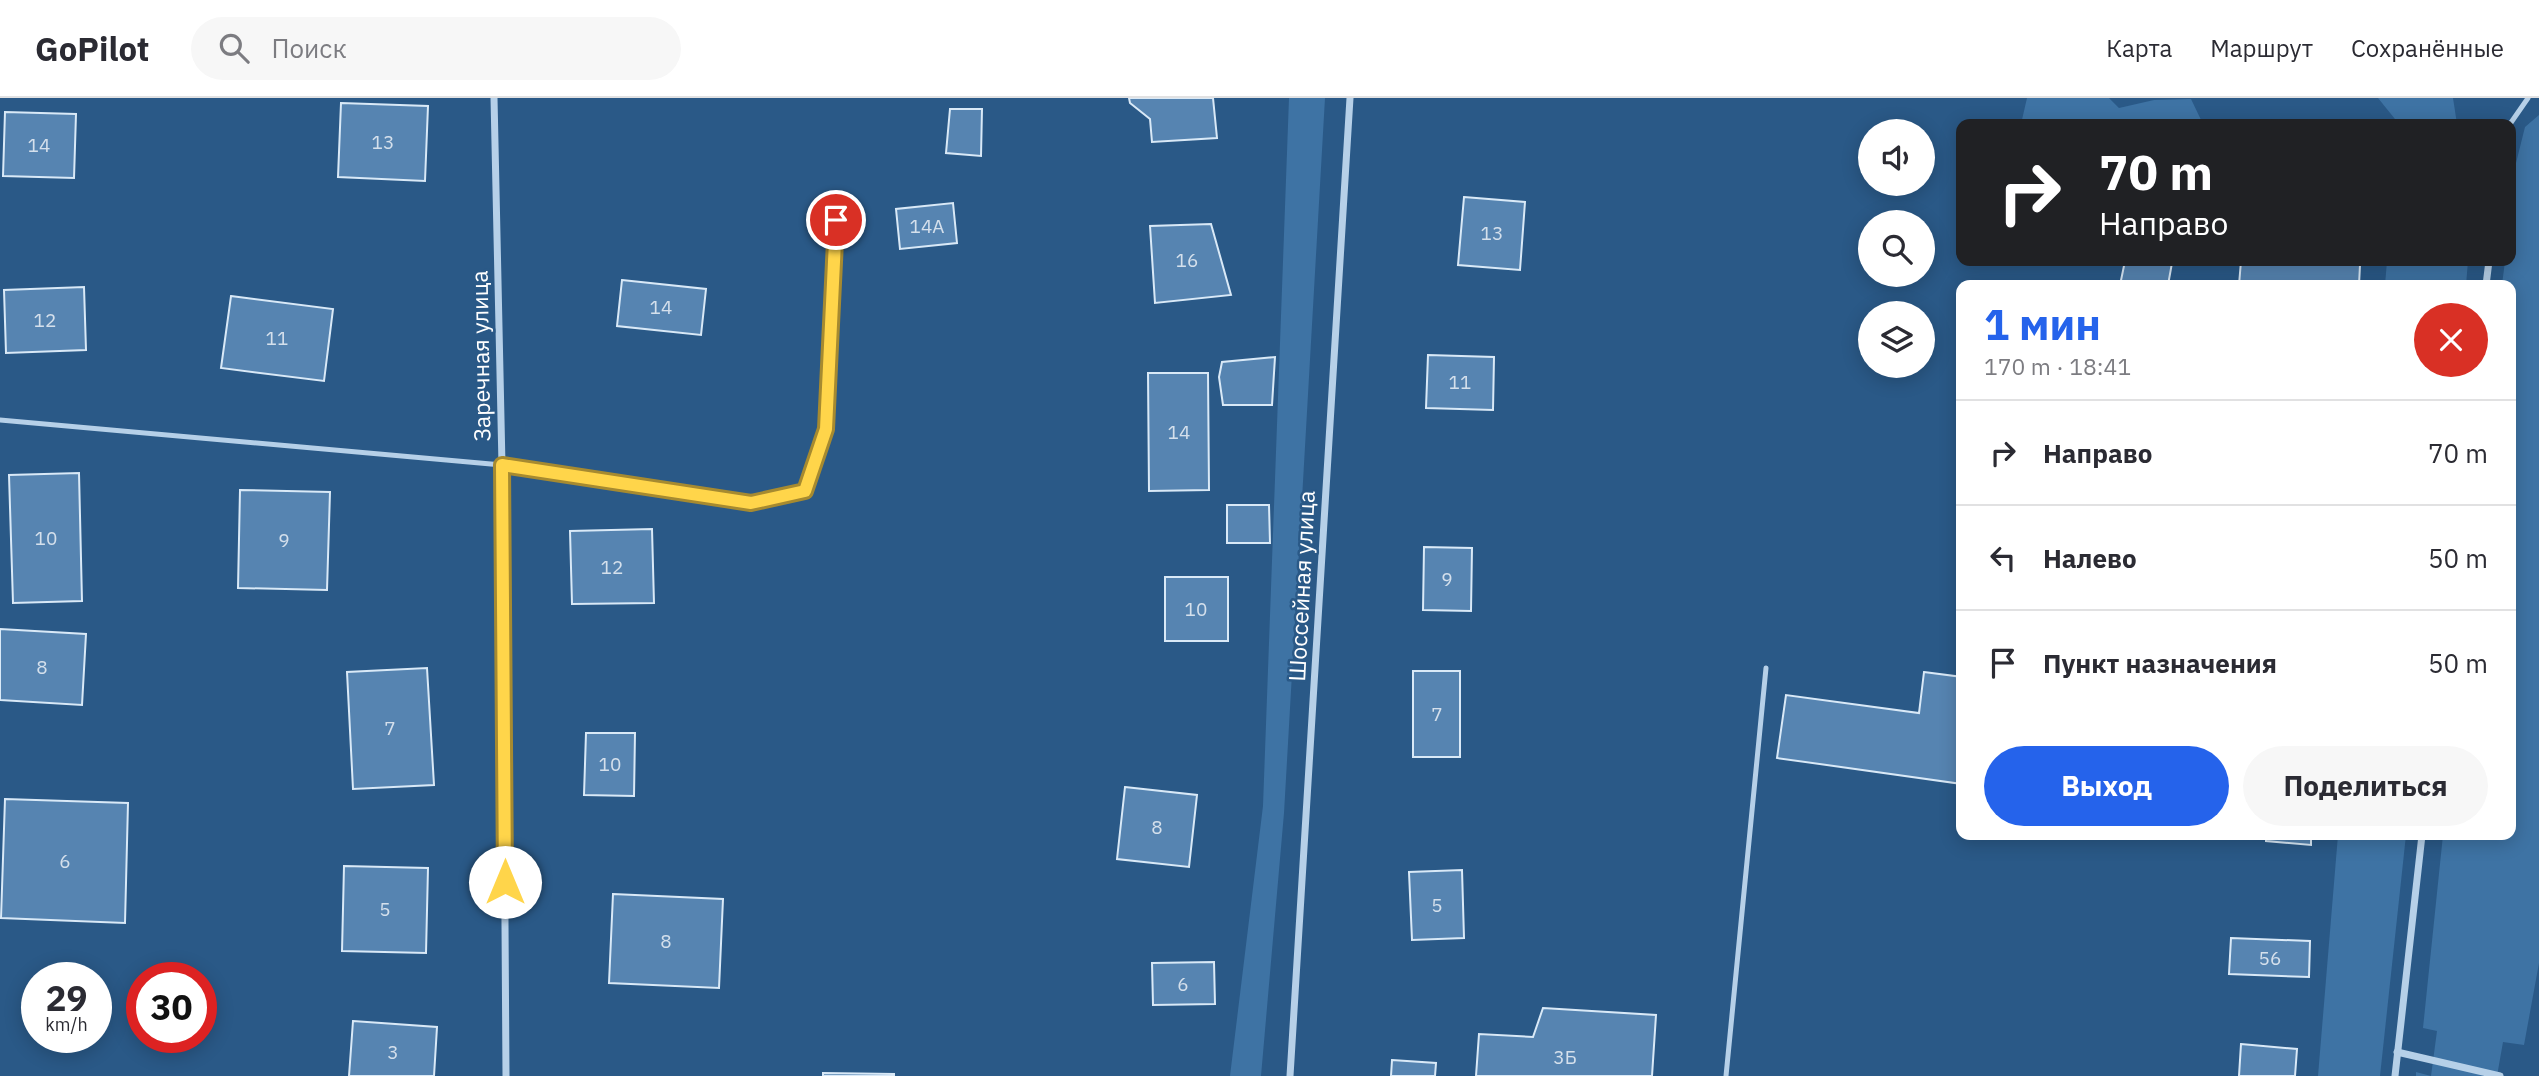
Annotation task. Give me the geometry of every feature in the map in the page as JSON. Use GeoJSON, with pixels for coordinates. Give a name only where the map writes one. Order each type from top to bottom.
{"type":"FeatureCollection","features":[{"type":"Feature","properties":{"kind":"street","name":"Заречная улица"},"geometry":{"type":"LineString","coordinates":[[494,98],[502,465],[506,1076]]}},
{"type":"Feature","properties":{"kind":"street","name":"Шоссейная улица"},"geometry":{"type":"LineString","coordinates":[[1290,1076],[1350,98]]}},
{"type":"Feature","properties":{"kind":"street"},"geometry":{"type":"LineString","coordinates":[[2395,1076],[2421,840]]}},
{"type":"Feature","properties":{"kind":"street"},"geometry":{"type":"LineString","coordinates":[[2397,1052],[2500,1076]]}},
{"type":"Feature","properties":{"kind":"lane"},"geometry":{"type":"LineString","coordinates":[[2513,119],[2528,98]]}},
{"type":"Feature","properties":{"kind":"lane"},"geometry":{"type":"LineString","coordinates":[[0,420],[502,465],[751,503],[805,491],[826,429],[837,193]]}},
{"type":"Feature","properties":{"kind":"lane"},"geometry":{"type":"LineString","coordinates":[[1726,1076],[1766,668]]}},
{"type":"Feature","properties":{"kind":"shaded area"},"geometry":{"type":"Polygon","coordinates":[[[1289,98],[1325,98],[1284,813],[1261,1076],[1230,1076],[1263,806],[1289,98]]]}},
{"type":"Feature","properties":{"kind":"shaded area"},"geometry":{"type":"Polygon","coordinates":[[[2027,98],[2109,98],[2119,108],[2154,100],[2191,99],[2201,119],[2022,119],[2027,98]]]}},
{"type":"Feature","properties":{"kind":"shaded area"},"geometry":{"type":"Polygon","coordinates":[[[2378,98],[2453,98],[2456,119],[2395,119],[2378,98]]]}},
{"type":"Feature","properties":{"kind":"shaded area"},"geometry":{"type":"Polygon","coordinates":[[[2539,115],[2539,963],[2524,1045],[2503,1042],[2497,1076],[2431,1076],[2437,1031],[2423,1028],[2442,840],[2516,840],[2516,280],[2503,280],[2504,266],[2516,266],[2516,163],[2525,127],[2539,115]]]}},
{"type":"Feature","properties":{"kind":"shaded area"},"geometry":{"type":"Polygon","coordinates":[[[2387,266],[2468,266],[2466,280],[2385,280],[2387,266]]]}},
{"type":"Feature","properties":{"kind":"shaded area"},"geometry":{"type":"Polygon","coordinates":[[[2338,840],[2405,840],[2380,1076],[2318,1076],[2338,840]]]}},
{"type":"Feature","properties":{"kind":"building"},"geometry":{"type":"Polygon","coordinates":[[[1129,98],[1213,98],[1217,138],[1152,142],[1150,119],[1130,103],[1129,98]]]}},
{"type":"Feature","properties":{"kind":"building"},"geometry":{"type":"Polygon","coordinates":[[[341,103],[428,106],[425,181],[338,177],[341,103]]]}},
{"type":"Feature","properties":{"kind":"building"},"geometry":{"type":"Polygon","coordinates":[[[950,109],[982,109],[981,156],[946,153],[950,109]]]}},
{"type":"Feature","properties":{"kind":"building"},"geometry":{"type":"Polygon","coordinates":[[[5,112],[76,114],[74,178],[3,176],[5,112]]]}},
{"type":"Feature","properties":{"kind":"building"},"geometry":{"type":"Polygon","coordinates":[[[1464,197],[1525,202],[1520,270],[1458,265],[1464,197]]]}},
{"type":"Feature","properties":{"kind":"building"},"geometry":{"type":"Polygon","coordinates":[[[953,203],[957,243],[900,249],[896,209],[953,203]]]}},
{"type":"Feature","properties":{"kind":"building"},"geometry":{"type":"Polygon","coordinates":[[[1211,224],[1231,295],[1155,303],[1150,226],[1211,224]]]}},
{"type":"Feature","properties":{"kind":"building"},"geometry":{"type":"Polygon","coordinates":[[[2124,266],[2171,266],[2169,280],[2121,280],[2124,266]]]}},
{"type":"Feature","properties":{"kind":"building"},"geometry":{"type":"Polygon","coordinates":[[[2241,266],[2360,266],[2359,280],[2239,280],[2241,266]]]}},
{"type":"Feature","properties":{"kind":"building"},"geometry":{"type":"Polygon","coordinates":[[[622,280],[706,289],[701,335],[617,326],[622,280]]]}},
{"type":"Feature","properties":{"kind":"building"},"geometry":{"type":"Polygon","coordinates":[[[84,287],[86,350],[6,353],[4,290],[84,287]]]}},
{"type":"Feature","properties":{"kind":"building"},"geometry":{"type":"Polygon","coordinates":[[[231,296],[333,309],[324,381],[221,368],[231,296]]]}},
{"type":"Feature","properties":{"kind":"building"},"geometry":{"type":"Polygon","coordinates":[[[1428,355],[1494,357],[1493,410],[1426,408],[1428,355]]]}},
{"type":"Feature","properties":{"kind":"building"},"geometry":{"type":"Polygon","coordinates":[[[1275,357],[1272,405],[1223,405],[1219,377],[1222,362],[1275,357]]]}},
{"type":"Feature","properties":{"kind":"building"},"geometry":{"type":"Polygon","coordinates":[[[1148,373],[1208,373],[1209,490],[1149,491],[1148,373]]]}},
{"type":"Feature","properties":{"kind":"building"},"geometry":{"type":"Polygon","coordinates":[[[79,473],[82,601],[13,603],[9,475],[79,473]]]}},
{"type":"Feature","properties":{"kind":"building"},"geometry":{"type":"Polygon","coordinates":[[[240,490],[330,492],[327,590],[238,588],[240,490]]]}},
{"type":"Feature","properties":{"kind":"building"},"geometry":{"type":"Polygon","coordinates":[[[1227,505],[1269,505],[1270,543],[1227,543],[1227,505]]]}},
{"type":"Feature","properties":{"kind":"building"},"geometry":{"type":"Polygon","coordinates":[[[652,529],[654,603],[572,604],[570,531],[652,529]]]}},
{"type":"Feature","properties":{"kind":"building"},"geometry":{"type":"Polygon","coordinates":[[[1424,547],[1472,548],[1471,611],[1423,610],[1424,547]]]}},
{"type":"Feature","properties":{"kind":"building"},"geometry":{"type":"Polygon","coordinates":[[[1165,577],[1228,577],[1228,641],[1165,641],[1165,577]]]}},
{"type":"Feature","properties":{"kind":"building"},"geometry":{"type":"Polygon","coordinates":[[[0,629],[86,634],[82,705],[0,700],[0,629]]]}},
{"type":"Feature","properties":{"kind":"building"},"geometry":{"type":"Polygon","coordinates":[[[427,668],[434,785],[353,789],[347,672],[427,668]]]}},
{"type":"Feature","properties":{"kind":"building"},"geometry":{"type":"Polygon","coordinates":[[[1413,671],[1460,671],[1460,757],[1413,757],[1413,671]]]}},
{"type":"Feature","properties":{"kind":"building"},"geometry":{"type":"Polygon","coordinates":[[[1924,672],[1956,676],[1956,783],[1777,758],[1786,695],[1919,713],[1924,672]]]}},
{"type":"Feature","properties":{"kind":"building"},"geometry":{"type":"Polygon","coordinates":[[[586,733],[635,733],[634,796],[584,795],[586,733]]]}},
{"type":"Feature","properties":{"kind":"building"},"geometry":{"type":"Polygon","coordinates":[[[1125,787],[1197,795],[1189,867],[1117,859],[1125,787]]]}},
{"type":"Feature","properties":{"kind":"building"},"geometry":{"type":"Polygon","coordinates":[[[5,799],[128,803],[125,923],[1,918],[5,799]]]}},
{"type":"Feature","properties":{"kind":"building"},"geometry":{"type":"Polygon","coordinates":[[[2311,840],[2311,845],[2266,841],[2311,840]]]}},
{"type":"Feature","properties":{"kind":"building"},"geometry":{"type":"Polygon","coordinates":[[[344,866],[428,868],[426,953],[342,951],[344,866]]]}},
{"type":"Feature","properties":{"kind":"building"},"geometry":{"type":"Polygon","coordinates":[[[1462,870],[1464,938],[1412,940],[1409,872],[1462,870]]]}},
{"type":"Feature","properties":{"kind":"building"},"geometry":{"type":"Polygon","coordinates":[[[613,894],[723,899],[719,988],[609,983],[613,894]]]}},
{"type":"Feature","properties":{"kind":"building"},"geometry":{"type":"Polygon","coordinates":[[[2231,938],[2310,941],[2309,977],[2229,974],[2231,938]]]}},
{"type":"Feature","properties":{"kind":"building"},"geometry":{"type":"Polygon","coordinates":[[[1214,962],[1215,1004],[1153,1005],[1152,963],[1214,962]]]}},
{"type":"Feature","properties":{"kind":"building"},"geometry":{"type":"Polygon","coordinates":[[[1543,1008],[1656,1015],[1652,1076],[1476,1076],[1479,1034],[1533,1037],[1543,1008]]]}},
{"type":"Feature","properties":{"kind":"building"},"geometry":{"type":"Polygon","coordinates":[[[353,1021],[437,1027],[434,1076],[349,1076],[353,1021]]]}},
{"type":"Feature","properties":{"kind":"building"},"geometry":{"type":"Polygon","coordinates":[[[2241,1044],[2297,1049],[2295,1076],[2239,1076],[2241,1044]]]}},
{"type":"Feature","properties":{"kind":"building"},"geometry":{"type":"Polygon","coordinates":[[[1392,1060],[1436,1063],[1435,1076],[1391,1076],[1392,1060]]]}},
{"type":"Feature","properties":{"kind":"building"},"geometry":{"type":"Polygon","coordinates":[[[823,1073],[894,1074],[894,1076],[823,1076],[823,1073]]]}},
{"type":"Feature","properties":{"kind":"route"},"geometry":{"type":"LineString","coordinates":[[505,882],[502,465],[751,503],[805,491],[826,429],[836,220]]}}]}
